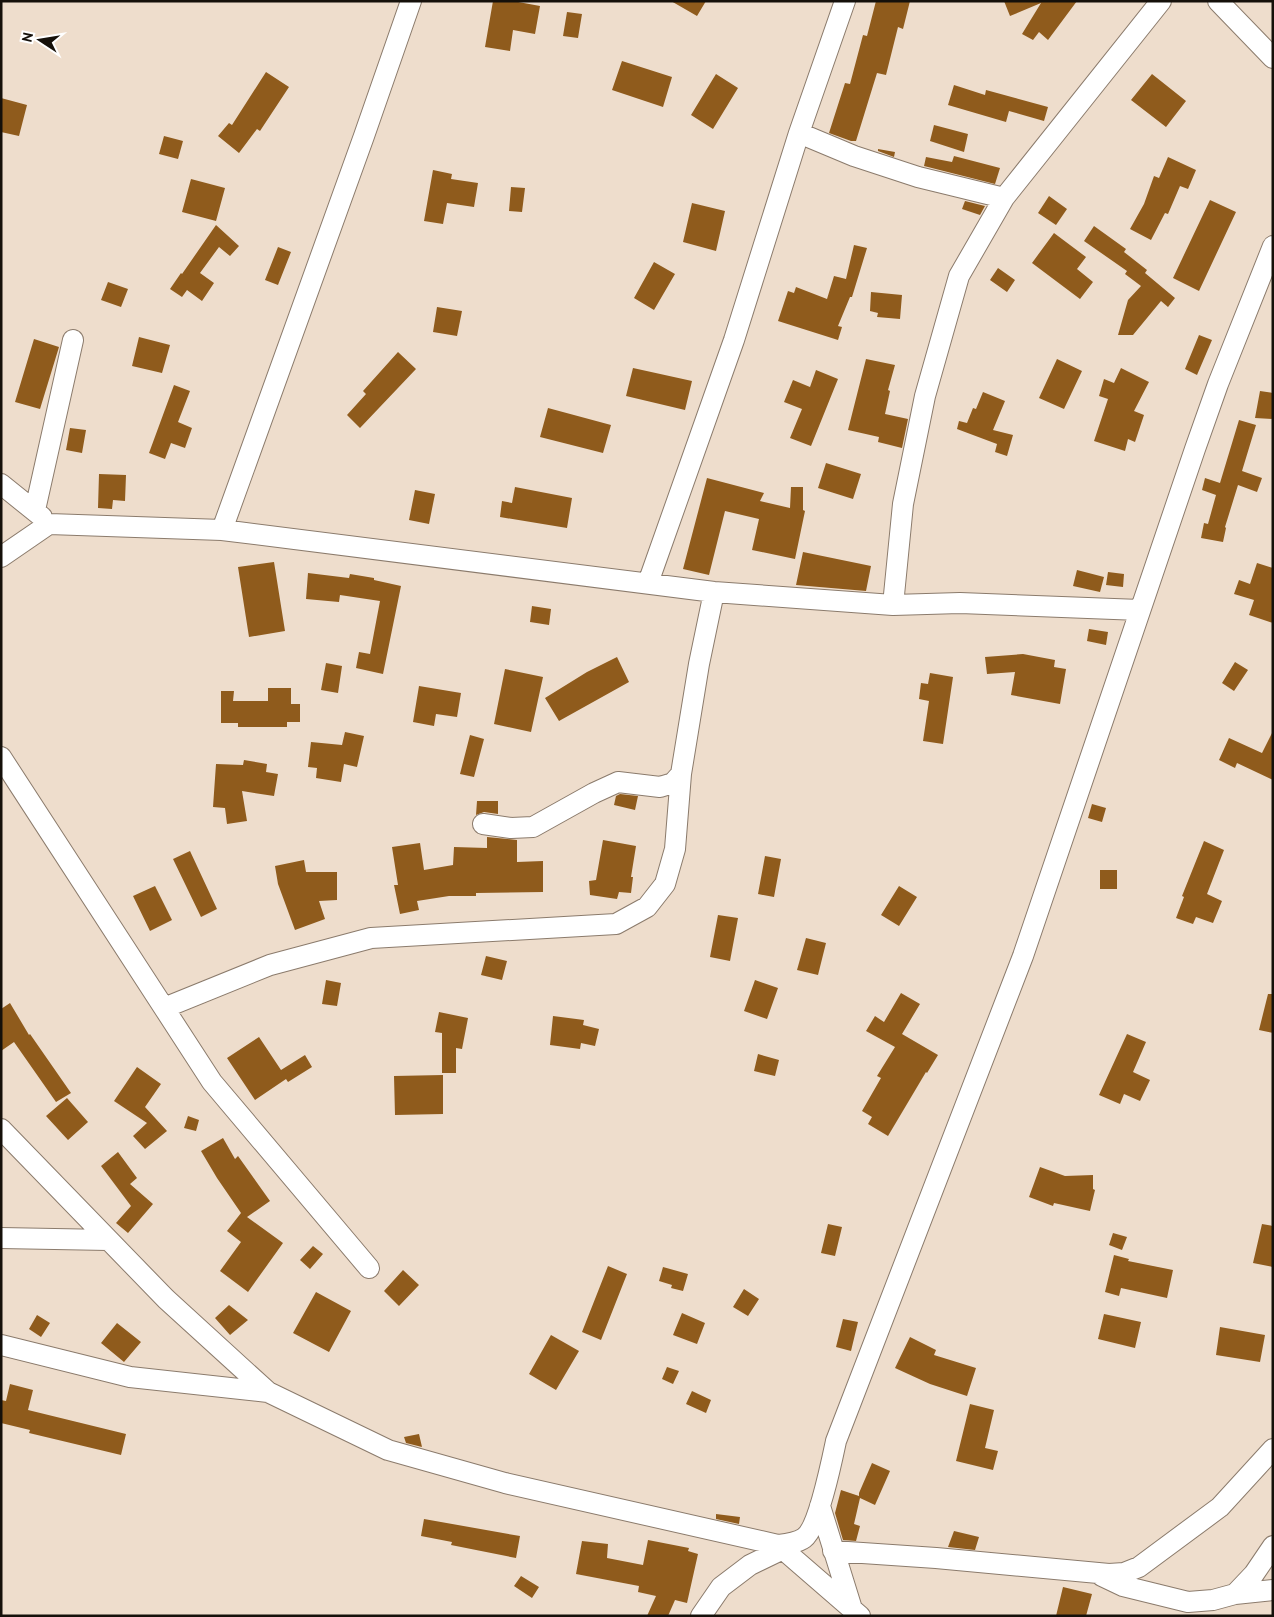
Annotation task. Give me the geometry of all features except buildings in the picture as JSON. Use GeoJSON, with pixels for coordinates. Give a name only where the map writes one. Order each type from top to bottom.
{"type":"FeatureCollection","features":[{"type":"Feature","properties":{"kind":"street"},"geometry":{"type":"LineString","coordinates":[[222,530],[411,1]]}},
{"type":"Feature","properties":{"kind":"street"},"geometry":{"type":"LineString","coordinates":[[648,583],[734,340],[799,133],[845,1]]}},
{"type":"Feature","properties":{"kind":"street"},"geometry":{"type":"LineString","coordinates":[[892,605],[903,504],[925,396],[960,276],[1004,198],[1161,1]]}},
{"type":"Feature","properties":{"kind":"street"},"geometry":{"type":"LineString","coordinates":[[1218,1],[1273,58]]}},
{"type":"Feature","properties":{"kind":"street"},"geometry":{"type":"LineString","coordinates":[[799,133],[854,156],[918,177],[1004,198]]}},
{"type":"Feature","properties":{"kind":"street"},"geometry":{"type":"LineString","coordinates":[[701,1616],[721,1588],[750,1565],[780,1547],[806,1537],[814,1522],[820,1506],[836,1442],[1023,956],[1211,402],[1273,246]]}},
{"type":"Feature","properties":{"kind":"street"},"geometry":{"type":"LineString","coordinates":[[35,510],[73,340]]}},
{"type":"Feature","properties":{"kind":"street"},"geometry":{"type":"LineString","coordinates":[[1,484],[35,510],[49,524]]}},
{"type":"Feature","properties":{"kind":"street"},"geometry":{"type":"LineString","coordinates":[[1,557],[49,524],[222,530],[714,592],[892,605],[960,603],[1140,610]]}},
{"type":"Feature","properties":{"kind":"street"},"geometry":{"type":"LineString","coordinates":[[164,1008],[270,965],[371,938],[616,924],[647,907],[665,884],[675,849],[681,774],[699,664],[714,592]]}},
{"type":"Feature","properties":{"kind":"street"},"geometry":{"type":"LineString","coordinates":[[1,757],[212,1082],[368,1268]]}},
{"type":"Feature","properties":{"kind":"street"},"geometry":{"type":"LineString","coordinates":[[483,824],[511,828],[533,827],[594,793],[618,782],[660,787],[673,783],[681,774]]}},
{"type":"Feature","properties":{"kind":"street"},"geometry":{"type":"LineString","coordinates":[[1,1129],[166,1298],[268,1392],[388,1450],[505,1483],[780,1547],[856,1612]]}},
{"type":"Feature","properties":{"kind":"street"},"geometry":{"type":"LineString","coordinates":[[1,1238],[108,1240]]}},
{"type":"Feature","properties":{"kind":"street"},"geometry":{"type":"LineString","coordinates":[[1,1345],[130,1377],[268,1392]]}},
{"type":"Feature","properties":{"kind":"street"},"geometry":{"type":"LineString","coordinates":[[833,1551],[1124,1573],[1139,1567],[1220,1506],[1268,1457]]}},
{"type":"Feature","properties":{"kind":"street"},"geometry":{"type":"LineString","coordinates":[[820,1506],[833,1551],[856,1612]]}},
{"type":"Feature","properties":{"kind":"street"},"geometry":{"type":"LineString","coordinates":[[1235,1594],[1254,1574],[1273,1546]]}},
{"type":"Feature","properties":{"kind":"street"},"geometry":{"type":"LineString","coordinates":[[1093,1572],[1123,1586],[1188,1602],[1214,1600],[1235,1594],[1273,1590]]}}]}
